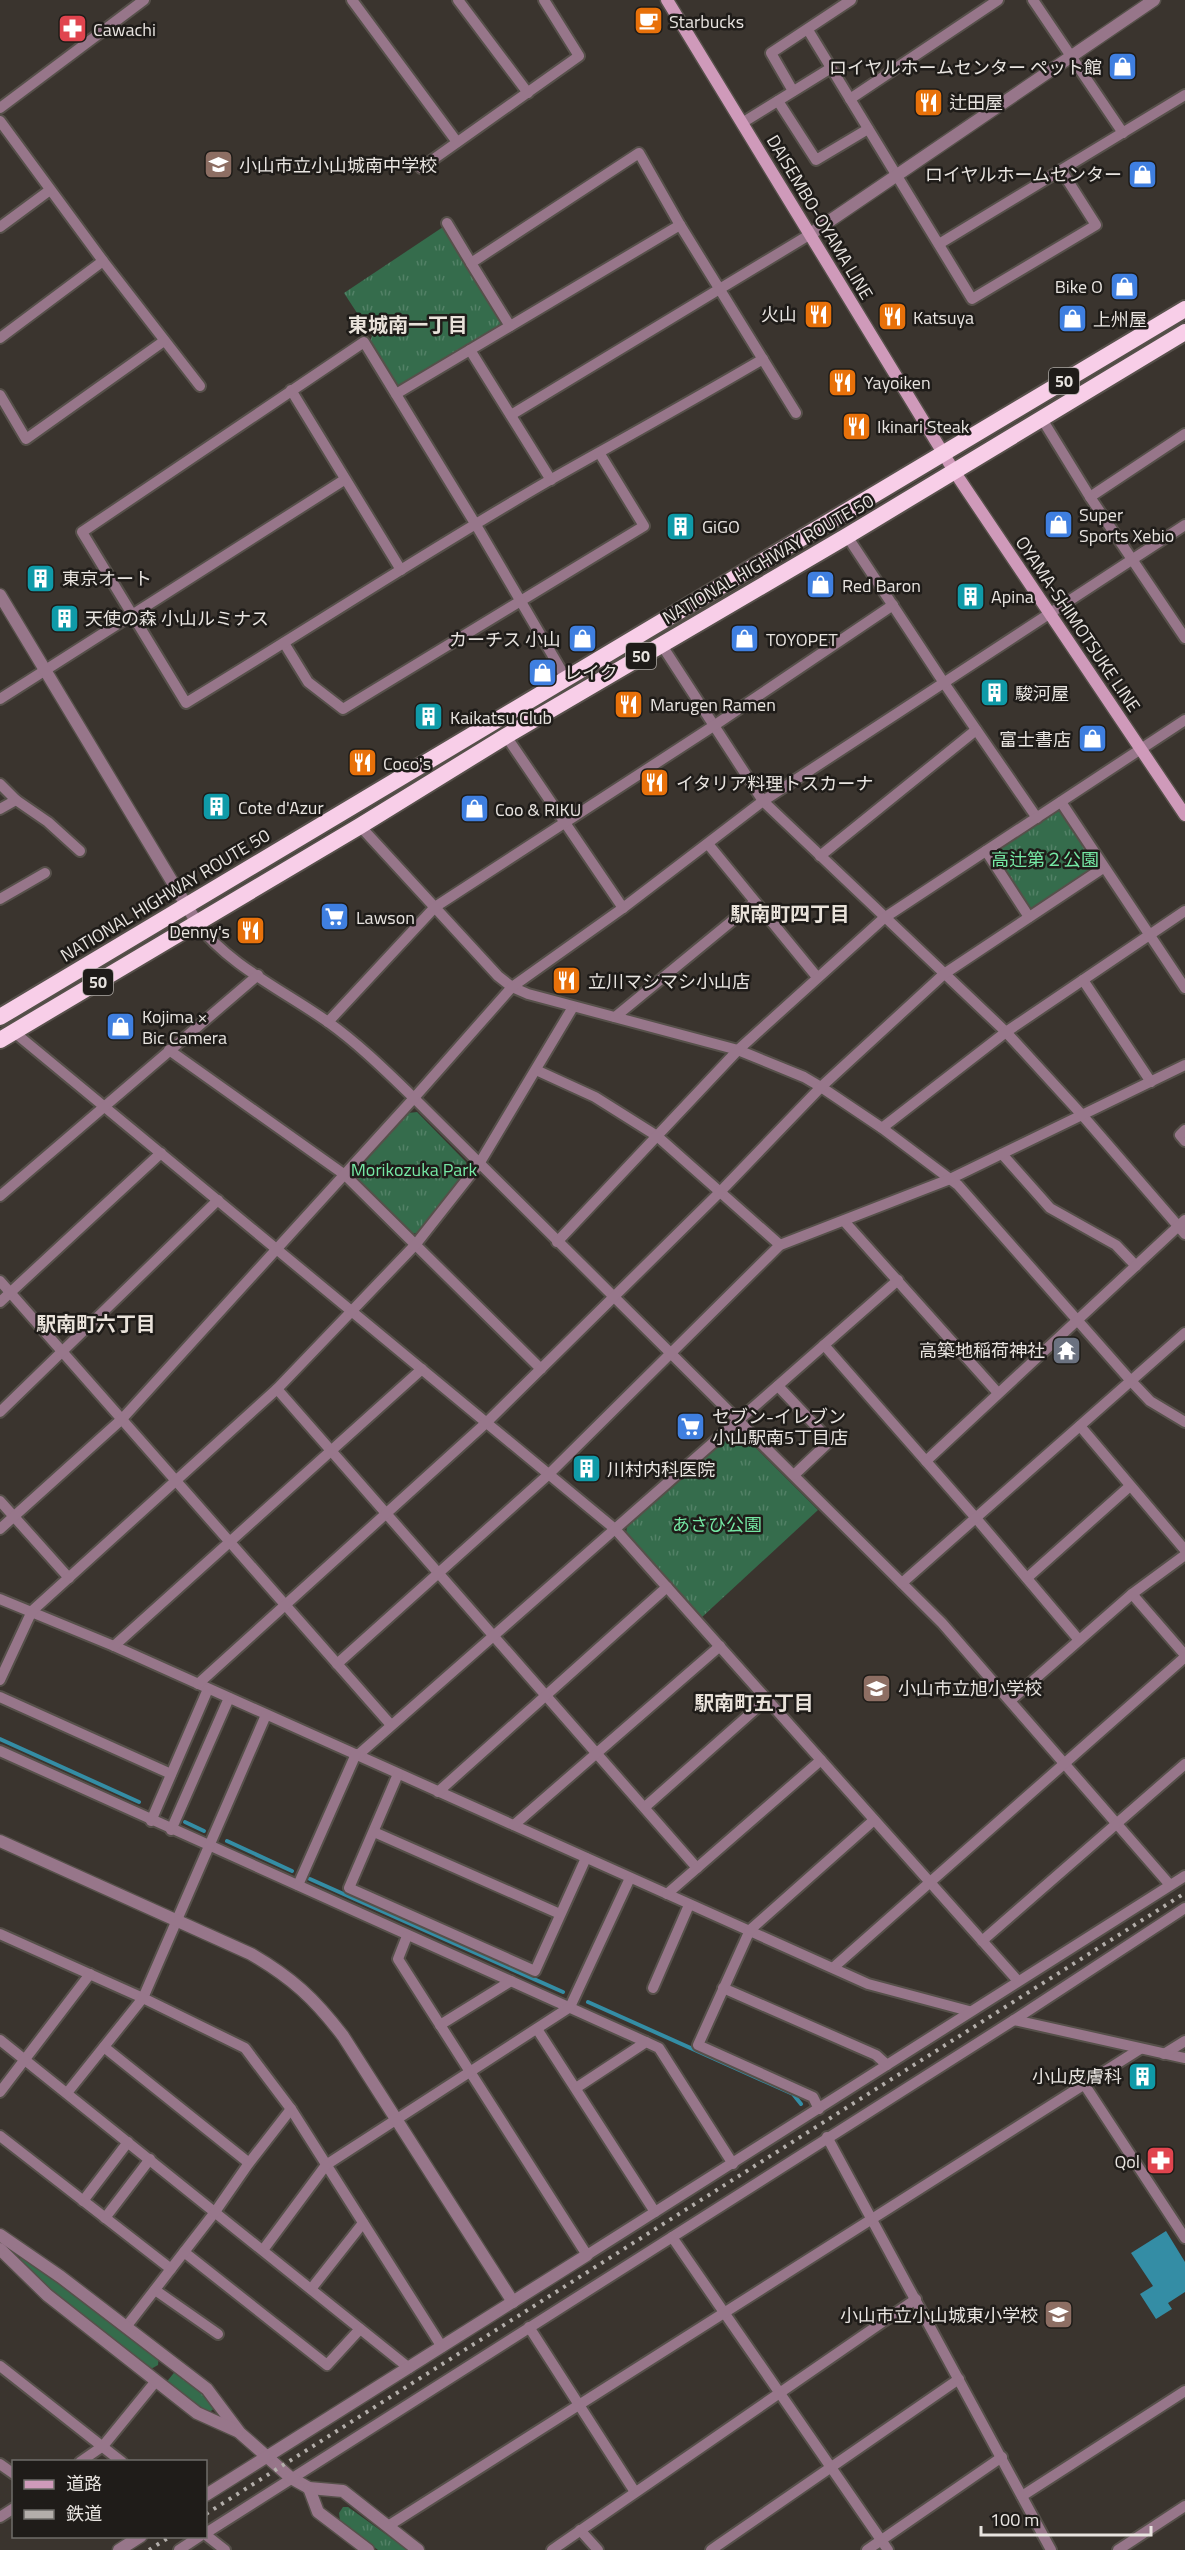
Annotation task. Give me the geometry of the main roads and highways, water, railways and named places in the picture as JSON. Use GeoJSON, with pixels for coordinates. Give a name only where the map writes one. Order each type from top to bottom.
{"type":"FeatureCollection","features":[{"type":"Feature","properties":{"kind":"highway","name":"NATIONAL HIGHWAY ROUTE 50"},"geometry":{"type":"LineString","coordinates":[[0,1017],[1185,309]]}},
{"type":"Feature","properties":{"kind":"highway","name":"NATIONAL HIGHWAY ROUTE 50"},"geometry":{"type":"LineString","coordinates":[[7,1036],[1185,332]]}},
{"type":"Feature","properties":{"kind":"main road","name":"DAISEMBO-OYAMA LINE"},"geometry":{"type":"LineString","coordinates":[[667,0],[942,453]]}},
{"type":"Feature","properties":{"kind":"main road","name":"OYAMA-SHIMOTSUKE LINE"},"geometry":{"type":"LineString","coordinates":[[942,453],[1185,815]]}},
{"type":"Feature","properties":{"kind":"water"},"geometry":{"type":"Polygon","coordinates":[[[1166,2231],[1185,2262],[1185,2292],[1168,2303],[1172,2309],[1156,2319],[1140,2294],[1153,2286],[1131,2253],[1166,2231]]]}},
{"type":"Feature","properties":{"kind":"waterway"},"geometry":{"type":"LineString","coordinates":[[0,1739],[139,1802]]}},
{"type":"Feature","properties":{"kind":"waterway"},"geometry":{"type":"LineString","coordinates":[[185,1822],[204,1831]]}},
{"type":"Feature","properties":{"kind":"waterway"},"geometry":{"type":"LineString","coordinates":[[227,1841],[292,1871]]}},
{"type":"Feature","properties":{"kind":"waterway"},"geometry":{"type":"LineString","coordinates":[[310,1879],[563,1992]]}},
{"type":"Feature","properties":{"kind":"waterway"},"geometry":{"type":"LineString","coordinates":[[588,2002],[793,2094],[801,2104]]}},
{"type":"Feature","properties":{"kind":"railway"},"geometry":{"type":"LineString","coordinates":[[207,2513],[1185,1893]]}},
{"type":"Feature","properties":{"kind":"railway"},"geometry":{"type":"LineString","coordinates":[[149,2550],[168,2538]]}},
{"type":"Feature","properties":{"kind":"place","name":"Starbucks"},"geometry":{"type":"Point","coordinates":[648,21]}},
{"type":"Feature","properties":{"kind":"place","name":"Cawachi"},"geometry":{"type":"Point","coordinates":[72,29]}},
{"type":"Feature","properties":{"kind":"place","name":"ロイヤルホームセンター ペット館"},"geometry":{"type":"Point","coordinates":[1123,67]}},
{"type":"Feature","properties":{"kind":"place","name":"辻田屋"},"geometry":{"type":"Point","coordinates":[928,102]}},
{"type":"Feature","properties":{"kind":"place","name":"小山市立小山城南中学校"},"geometry":{"type":"Point","coordinates":[218,165]}},
{"type":"Feature","properties":{"kind":"place","name":"ロイヤルホームセンター"},"geometry":{"type":"Point","coordinates":[1143,174]}},
{"type":"Feature","properties":{"kind":"place","name":"Bike O"},"geometry":{"type":"Point","coordinates":[1124,286]}},
{"type":"Feature","properties":{"kind":"place","name":"火山"},"geometry":{"type":"Point","coordinates":[818,314]}},
{"type":"Feature","properties":{"kind":"place","name":"Katsuya"},"geometry":{"type":"Point","coordinates":[892,317]}},
{"type":"Feature","properties":{"kind":"place","name":"上州屋"},"geometry":{"type":"Point","coordinates":[1072,319]}},
{"type":"Feature","properties":{"kind":"place","name":"Yayoiken"},"geometry":{"type":"Point","coordinates":[843,382]}},
{"type":"Feature","properties":{"kind":"place","name":"Ikinari Steak"},"geometry":{"type":"Point","coordinates":[856,426]}},
{"type":"Feature","properties":{"kind":"place","name":"Super Sports Xebio"},"geometry":{"type":"Point","coordinates":[1058,524]}},
{"type":"Feature","properties":{"kind":"place","name":"GiGO"},"geometry":{"type":"Point","coordinates":[681,526]}},
{"type":"Feature","properties":{"kind":"place","name":"東京オート"},"geometry":{"type":"Point","coordinates":[41,578]}},
{"type":"Feature","properties":{"kind":"place","name":"Red Baron"},"geometry":{"type":"Point","coordinates":[821,585]}},
{"type":"Feature","properties":{"kind":"place","name":"Apina"},"geometry":{"type":"Point","coordinates":[970,596]}},
{"type":"Feature","properties":{"kind":"place","name":"天使の森 小山ルミナス"},"geometry":{"type":"Point","coordinates":[64,618]}},
{"type":"Feature","properties":{"kind":"place","name":"カーチス 小山"},"geometry":{"type":"Point","coordinates":[582,639]}},
{"type":"Feature","properties":{"kind":"place","name":"TOYOPET"},"geometry":{"type":"Point","coordinates":[745,639]}},
{"type":"Feature","properties":{"kind":"place","name":"レイク"},"geometry":{"type":"Point","coordinates":[543,672]}},
{"type":"Feature","properties":{"kind":"place","name":"駿河屋"},"geometry":{"type":"Point","coordinates":[994,693]}},
{"type":"Feature","properties":{"kind":"place","name":"Marugen Ramen"},"geometry":{"type":"Point","coordinates":[629,704]}},
{"type":"Feature","properties":{"kind":"place","name":"Kaikatsu Club"},"geometry":{"type":"Point","coordinates":[429,717]}},
{"type":"Feature","properties":{"kind":"place","name":"富士書店"},"geometry":{"type":"Point","coordinates":[1092,739]}},
{"type":"Feature","properties":{"kind":"place","name":"Coco's"},"geometry":{"type":"Point","coordinates":[362,763]}},
{"type":"Feature","properties":{"kind":"place","name":"イタリア料理トスカーナ"},"geometry":{"type":"Point","coordinates":[655,783]}},
{"type":"Feature","properties":{"kind":"place","name":"Cote d'Azur"},"geometry":{"type":"Point","coordinates":[217,807]}},
{"type":"Feature","properties":{"kind":"place","name":"Coo & RIKU"},"geometry":{"type":"Point","coordinates":[474,809]}},
{"type":"Feature","properties":{"kind":"place","name":"Lawson"},"geometry":{"type":"Point","coordinates":[335,917]}},
{"type":"Feature","properties":{"kind":"place","name":"Denny's"},"geometry":{"type":"Point","coordinates":[251,931]}},
{"type":"Feature","properties":{"kind":"place","name":"立川マシマシ小山店"},"geometry":{"type":"Point","coordinates":[567,981]}},
{"type":"Feature","properties":{"kind":"place","name":"Kojima × Bic Camera"},"geometry":{"type":"Point","coordinates":[121,1026]}},
{"type":"Feature","properties":{"kind":"place","name":"高築地稲荷神社"},"geometry":{"type":"Point","coordinates":[1066,1350]}},
{"type":"Feature","properties":{"kind":"place","name":"セブン-イレブン 小山駅南5丁目店"},"geometry":{"type":"Point","coordinates":[691,1426]}},
{"type":"Feature","properties":{"kind":"place","name":"川村内科医院"},"geometry":{"type":"Point","coordinates":[586,1469]}},
{"type":"Feature","properties":{"kind":"place","name":"小山市立旭小学校"},"geometry":{"type":"Point","coordinates":[877,1688]}},
{"type":"Feature","properties":{"kind":"place","name":"小山皮膚科"},"geometry":{"type":"Point","coordinates":[1143,2076]}},
{"type":"Feature","properties":{"kind":"place","name":"Qol"},"geometry":{"type":"Point","coordinates":[1161,2161]}},
{"type":"Feature","properties":{"kind":"place","name":"小山市立小山城東小学校"},"geometry":{"type":"Point","coordinates":[1059,2315]}},
{"type":"Feature","properties":{"kind":"district","name":"東城南一丁目"},"geometry":{"type":"Point","coordinates":[408,324]}},
{"type":"Feature","properties":{"kind":"district","name":"駅南町四丁目"},"geometry":{"type":"Point","coordinates":[790,913]}},
{"type":"Feature","properties":{"kind":"district","name":"駅南町六丁目"},"geometry":{"type":"Point","coordinates":[96,1323]}},
{"type":"Feature","properties":{"kind":"district","name":"駅南町五丁目"},"geometry":{"type":"Point","coordinates":[754,1702]}},
{"type":"Feature","properties":{"kind":"park label","name":"高辻第２公園"},"geometry":{"type":"Point","coordinates":[1045,859]}},
{"type":"Feature","properties":{"kind":"park label","name":"Morikozuka Park"},"geometry":{"type":"Point","coordinates":[414,1169]}},
{"type":"Feature","properties":{"kind":"park label","name":"あさひ公園"},"geometry":{"type":"Point","coordinates":[717,1524]}}]}
